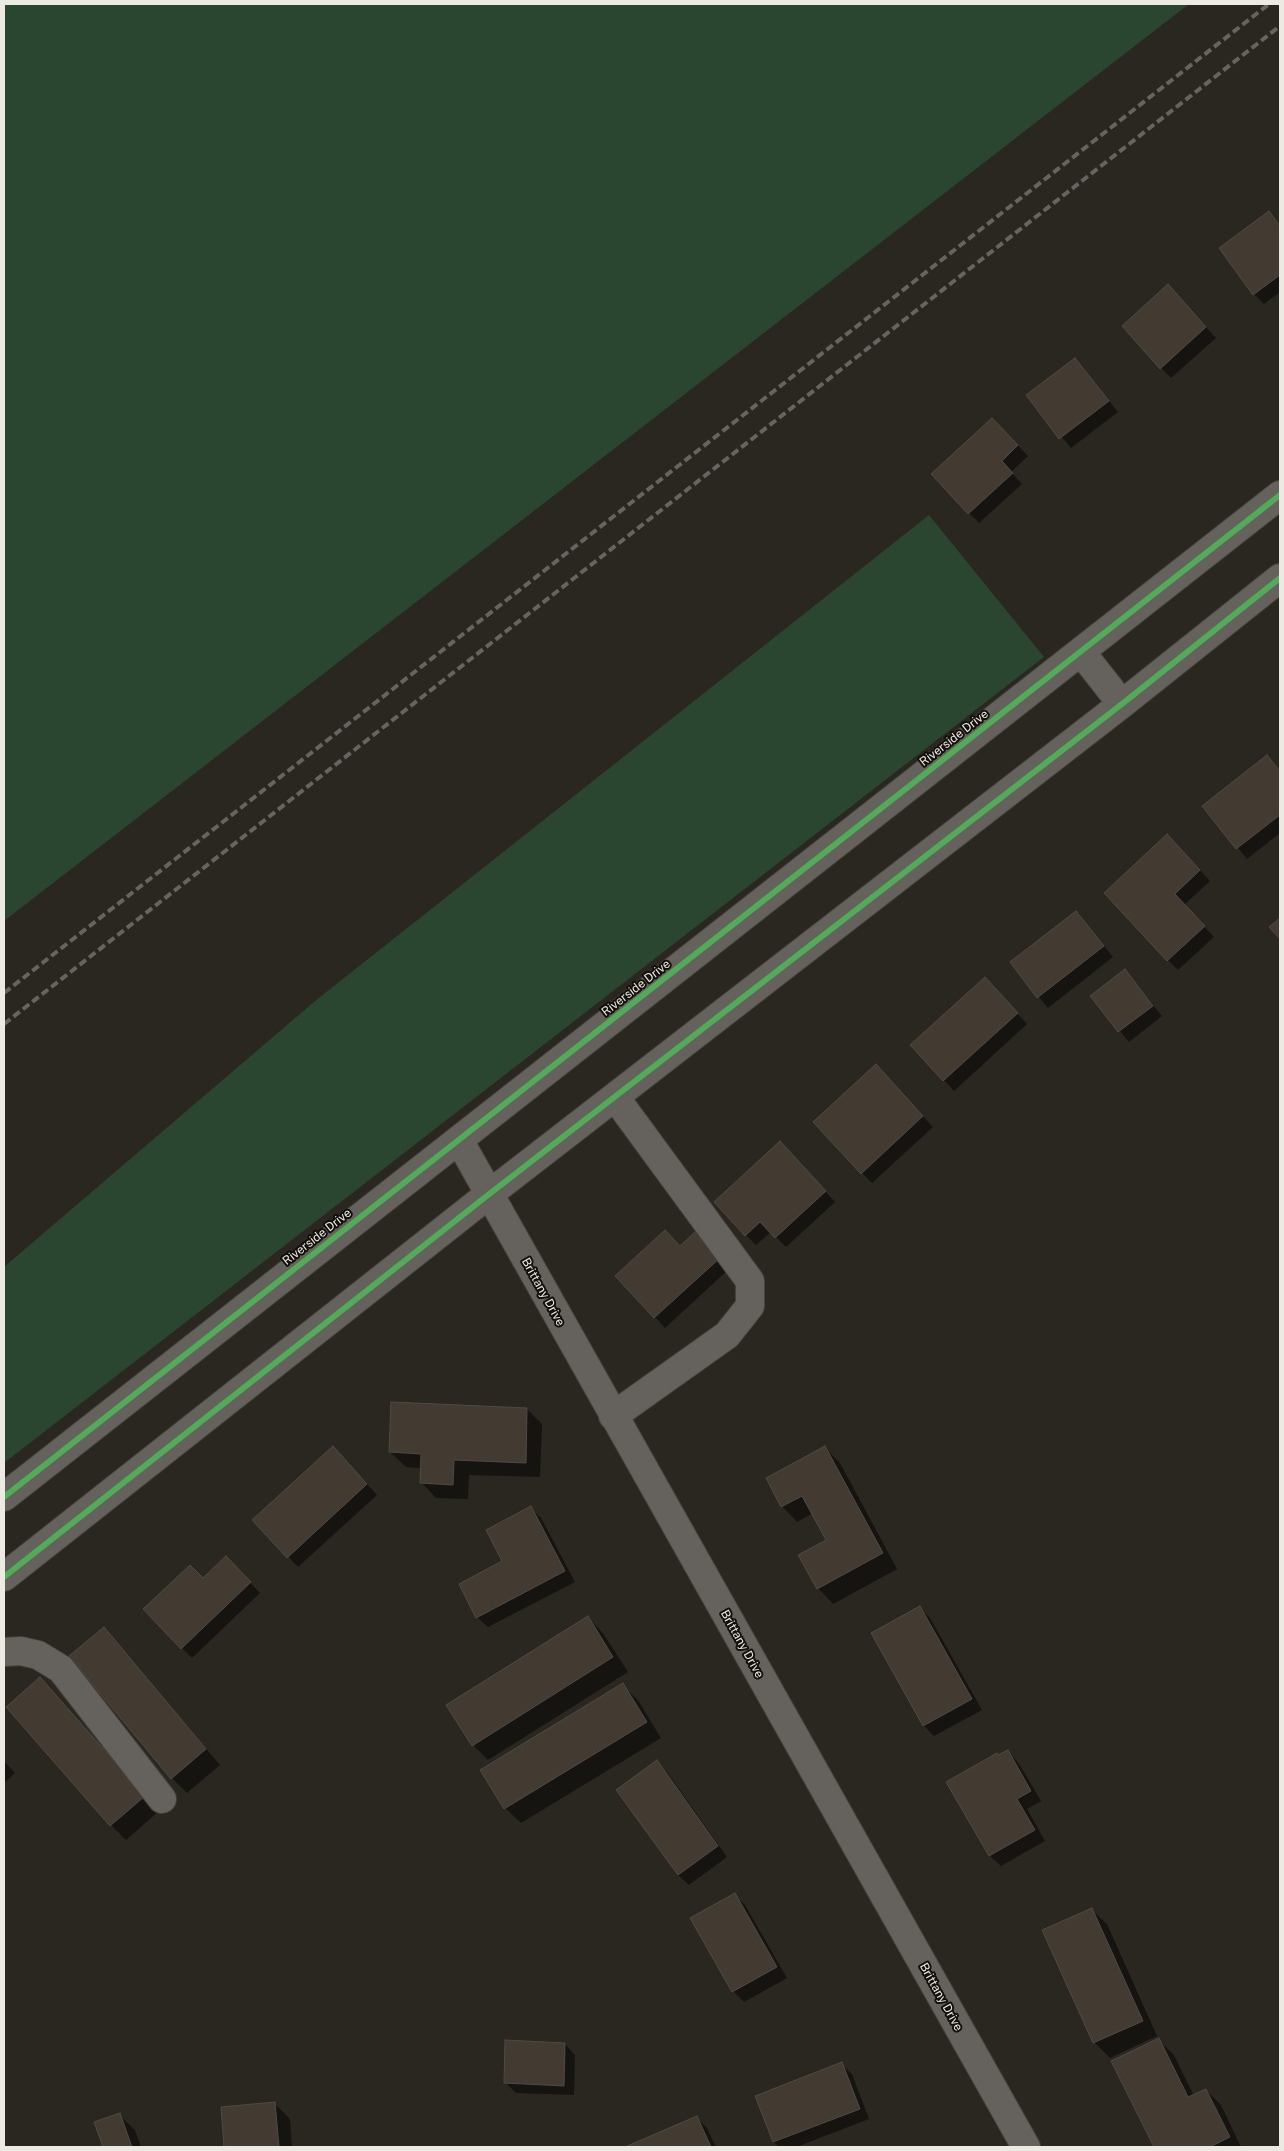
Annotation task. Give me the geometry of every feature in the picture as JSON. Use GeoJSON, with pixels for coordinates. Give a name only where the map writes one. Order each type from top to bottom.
{"type":"FeatureCollection","features":[{"type":"Feature","properties":{"kind":"street","name":"Riverside Drive"},"geometry":{"type":"LineString","coordinates":[[4,1497],[1280,495]]}},
{"type":"Feature","properties":{"kind":"street"},"geometry":{"type":"LineString","coordinates":[[4,1577],[488,1195],[1122,704],[1280,578]]}},
{"type":"Feature","properties":{"kind":"street"},"geometry":{"type":"LineString","coordinates":[[1082,652],[1122,704]]}},
{"type":"Feature","properties":{"kind":"street"},"geometry":{"type":"LineString","coordinates":[[613,1416],[727,1335],[750,1306],[750,1281],[615,1097]]}},
{"type":"Feature","properties":{"kind":"street","name":"Brittany Drive"},"geometry":{"type":"LineString","coordinates":[[459,1140],[1020,2145]]}},
{"type":"Feature","properties":{"kind":"street"},"geometry":{"type":"LineString","coordinates":[[4,1652],[21,1651],[38,1655],[61,1669],[162,1799]]}},
{"type":"Feature","properties":{"kind":"green space"},"geometry":{"type":"Polygon","coordinates":[[[4,4],[1189,4],[4,921],[4,4]]]}},
{"type":"Feature","properties":{"kind":"green space"},"geometry":{"type":"Polygon","coordinates":[[[929,515],[1044,657],[4,1463],[4,1267],[315,1001],[929,515]]]}},
{"type":"Feature","properties":{"kind":"building"},"geometry":{"type":"Polygon","coordinates":[[[1269,211],[1280,226],[1280,275],[1253,295],[1219,248],[1269,211]]]}},
{"type":"Feature","properties":{"kind":"building"},"geometry":{"type":"Polygon","coordinates":[[[1168,284],[1206,327],[1160,369],[1122,326],[1168,284]]]}},
{"type":"Feature","properties":{"kind":"building"},"geometry":{"type":"Polygon","coordinates":[[[1075,358],[1109,401],[1059,439],[1026,395],[1075,358]]]}},
{"type":"Feature","properties":{"kind":"building"},"geometry":{"type":"Polygon","coordinates":[[[992,418],[1018,445],[1002,461],[1013,473],[968,514],[931,474],[992,418]]]}},
{"type":"Feature","properties":{"kind":"building"},"geometry":{"type":"Polygon","coordinates":[[[1267,755],[1280,771],[1280,815],[1236,849],[1202,806],[1267,755]]]}},
{"type":"Feature","properties":{"kind":"building"},"geometry":{"type":"Polygon","coordinates":[[[1167,834],[1200,870],[1175,894],[1205,926],[1167,961],[1104,893],[1167,834]]]}},
{"type":"Feature","properties":{"kind":"building"},"geometry":{"type":"Polygon","coordinates":[[[1076,911],[1104,946],[1037,998],[1010,962],[1076,911]]]}},
{"type":"Feature","properties":{"kind":"building"},"geometry":{"type":"Polygon","coordinates":[[[1280,918],[1280,939],[1269,927],[1280,918]]]}},
{"type":"Feature","properties":{"kind":"building"},"geometry":{"type":"Polygon","coordinates":[[[1125,969],[1153,1006],[1118,1032],[1090,996],[1125,969]]]}},
{"type":"Feature","properties":{"kind":"building"},"geometry":{"type":"Polygon","coordinates":[[[985,977],[1018,1013],[943,1081],[910,1045],[985,977]]]}},
{"type":"Feature","properties":{"kind":"building"},"geometry":{"type":"Polygon","coordinates":[[[876,1064],[923,1116],[861,1174],[813,1122],[876,1064]]]}},
{"type":"Feature","properties":{"kind":"building"},"geometry":{"type":"Polygon","coordinates":[[[780,1141],[826,1191],[775,1238],[760,1222],[745,1236],[714,1202],[780,1141]]]}},
{"type":"Feature","properties":{"kind":"building"},"geometry":{"type":"Polygon","coordinates":[[[665,1230],[680,1246],[696,1231],[721,1257],[654,1318],[615,1276],[665,1230]]]}},
{"type":"Feature","properties":{"kind":"building"},"geometry":{"type":"Polygon","coordinates":[[[391,1402],[527,1408],[526,1463],[454,1460],[453,1485],[420,1483],[421,1454],[389,1452],[391,1402]]]}},
{"type":"Feature","properties":{"kind":"building"},"geometry":{"type":"Polygon","coordinates":[[[333,1446],[367,1484],[287,1558],[252,1520],[333,1446]]]}},
{"type":"Feature","properties":{"kind":"building"},"geometry":{"type":"Polygon","coordinates":[[[825,1446],[883,1553],[817,1589],[798,1555],[826,1540],[802,1496],[781,1507],[766,1478],[825,1446]]]}},
{"type":"Feature","properties":{"kind":"building"},"geometry":{"type":"Polygon","coordinates":[[[531,1506],[565,1571],[476,1618],[459,1584],[502,1561],[486,1530],[531,1506]]]}},
{"type":"Feature","properties":{"kind":"building"},"geometry":{"type":"Polygon","coordinates":[[[226,1556],[251,1582],[181,1649],[143,1609],[190,1565],[203,1578],[226,1556]]]}},
{"type":"Feature","properties":{"kind":"building"},"geometry":{"type":"Polygon","coordinates":[[[920,1606],[972,1699],[923,1726],[871,1633],[920,1606]]]}},
{"type":"Feature","properties":{"kind":"building"},"geometry":{"type":"Polygon","coordinates":[[[588,1616],[613,1657],[472,1746],[446,1705],[588,1616]]]}},
{"type":"Feature","properties":{"kind":"building"},"geometry":{"type":"Polygon","coordinates":[[[104,1627],[206,1749],[171,1779],[69,1656],[104,1627]]]}},
{"type":"Feature","properties":{"kind":"building"},"geometry":{"type":"Polygon","coordinates":[[[40,1677],[145,1796],[110,1826],[6,1707],[40,1677]]]}},
{"type":"Feature","properties":{"kind":"building"},"geometry":{"type":"Polygon","coordinates":[[[623,1683],[647,1722],[504,1809],[480,1770],[623,1683]]]}},
{"type":"Feature","properties":{"kind":"building"},"geometry":{"type":"Polygon","coordinates":[[[1008,1750],[1031,1791],[1017,1799],[1035,1830],[989,1856],[946,1782],[997,1753],[998,1755],[1008,1750]]]}},
{"type":"Feature","properties":{"kind":"building"},"geometry":{"type":"Polygon","coordinates":[[[657,1760],[718,1846],[678,1875],[616,1790],[657,1760]]]}},
{"type":"Feature","properties":{"kind":"building"},"geometry":{"type":"Polygon","coordinates":[[[735,1893],[777,1967],[732,1992],[690,1918],[735,1893]]]}},
{"type":"Feature","properties":{"kind":"building"},"geometry":{"type":"Polygon","coordinates":[[[1092,1908],[1143,2021],[1093,2043],[1042,1930],[1092,1908]]]}},
{"type":"Feature","properties":{"kind":"building"},"geometry":{"type":"Polygon","coordinates":[[[1159,2038],[1188,2097],[1206,2089],[1230,2137],[1210,2147],[1154,2147],[1111,2061],[1159,2038]]]}},
{"type":"Feature","properties":{"kind":"building"},"geometry":{"type":"Polygon","coordinates":[[[505,2040],[565,2043],[564,2086],[504,2083],[505,2040]]]}},
{"type":"Feature","properties":{"kind":"building"},"geometry":{"type":"Polygon","coordinates":[[[842,2062],[860,2109],[773,2142],[755,2096],[842,2062]]]}},
{"type":"Feature","properties":{"kind":"building"},"geometry":{"type":"Polygon","coordinates":[[[275,2102],[279,2147],[224,2147],[221,2107],[275,2102]]]}},
{"type":"Feature","properties":{"kind":"building"},"geometry":{"type":"Polygon","coordinates":[[[120,2113],[132,2147],[103,2147],[94,2122],[120,2113]]]}},
{"type":"Feature","properties":{"kind":"building"},"geometry":{"type":"Polygon","coordinates":[[[697,2116],[711,2147],[625,2147],[697,2116]]]}},
{"type":"Feature","properties":{"kind":"railway"},"geometry":{"type":"LineString","coordinates":[[4,993],[1269,4]]}},
{"type":"Feature","properties":{"kind":"railway"},"geometry":{"type":"LineString","coordinates":[[4,1024],[1280,26]]}},
{"type":"Feature","properties":{"kind":"cycle path"},"geometry":{"type":"LineString","coordinates":[[4,1497],[1280,495]]}},
{"type":"Feature","properties":{"kind":"cycle path"},"geometry":{"type":"LineString","coordinates":[[4,1577],[488,1195],[1122,704],[1280,578]]}}]}
